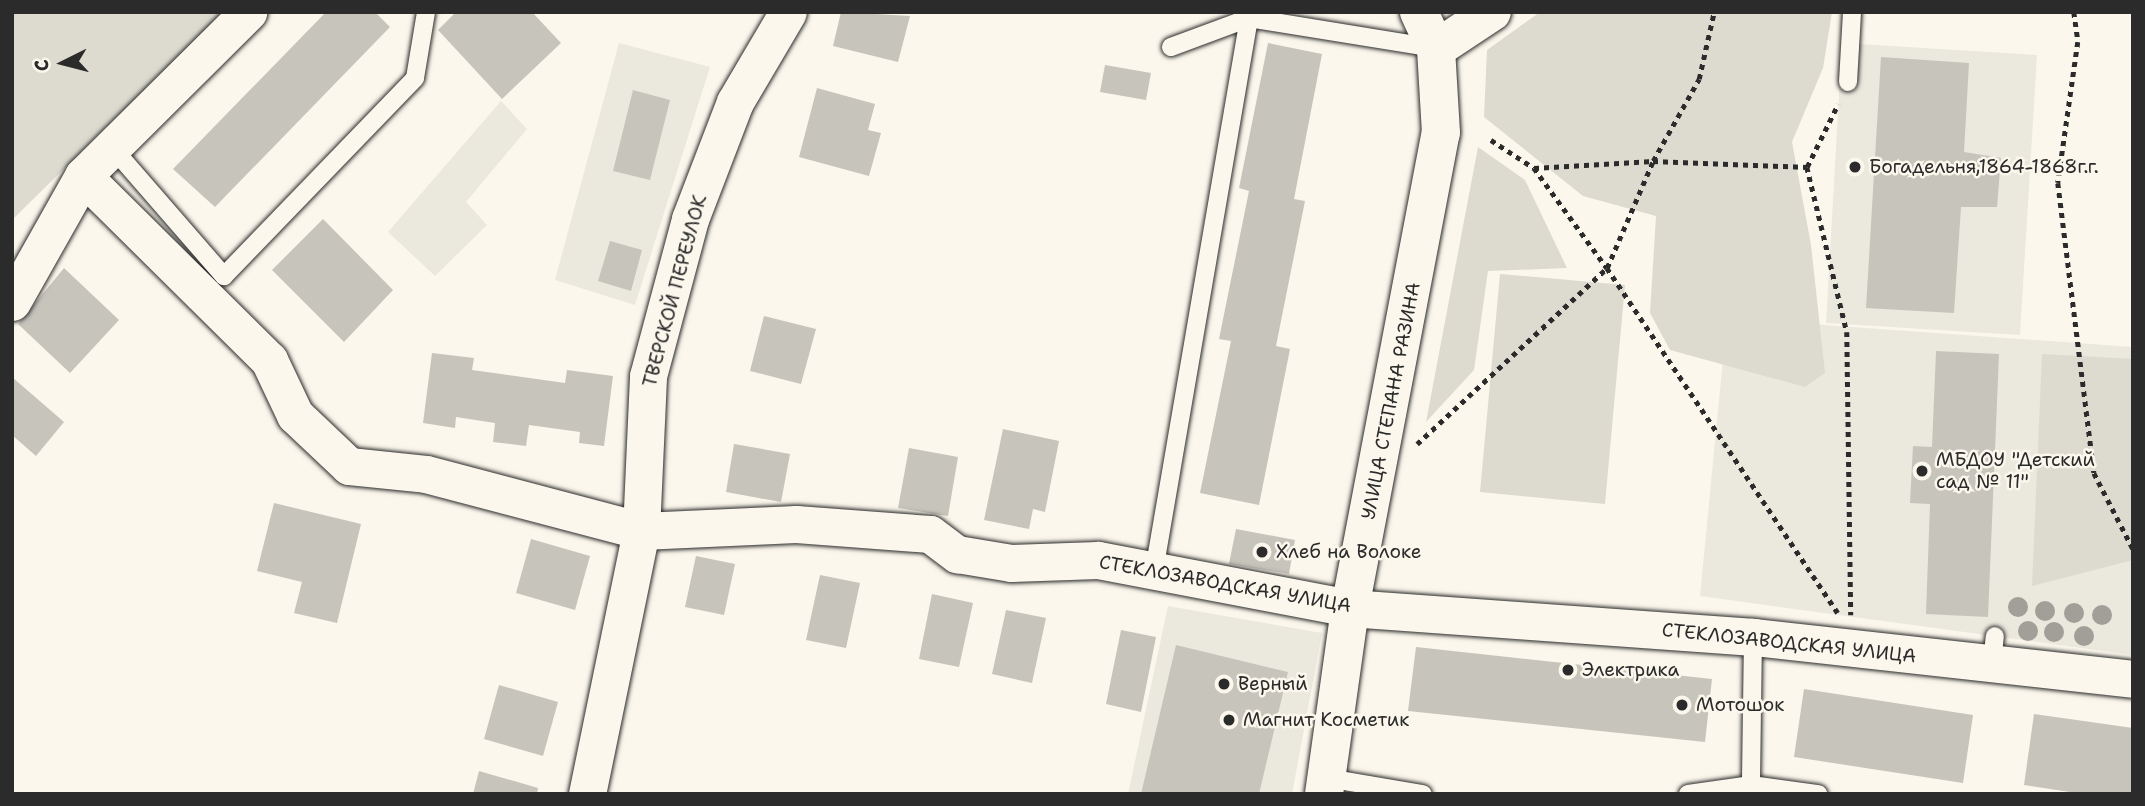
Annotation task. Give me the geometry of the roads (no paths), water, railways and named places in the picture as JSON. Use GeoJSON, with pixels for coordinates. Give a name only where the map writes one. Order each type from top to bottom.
{"type":"FeatureCollection","features":[{"type":"Feature","properties":{"kind":"street"},"geometry":{"type":"LineString","coordinates":[[12,302],[83,176],[110,145],[248,12]]}},
{"type":"Feature","properties":{"kind":"street","name":"ТВЕРСКОЙ ПЕРЕУЛОК"},"geometry":{"type":"LineString","coordinates":[[586,794],[641,531],[648,376],[690,219],[736,102],[788,12]]}},
{"type":"Feature","properties":{"kind":"street"},"geometry":{"type":"LineString","coordinates":[[1419,12],[1436,49],[1492,12]]}},
{"type":"Feature","properties":{"kind":"street","name":"УЛИЦА СТЕПАНА РАЗИНА"},"geometry":{"type":"LineString","coordinates":[[1326,786],[1350,608],[1377,479],[1441,133],[1436,49]]}},
{"type":"Feature","properties":{"kind":"street","name":"СТЕКЛОЗАВОДСКАЯ УЛИЦА"},"geometry":{"type":"LineString","coordinates":[[83,176],[269,360],[295,415],[349,466],[426,474],[641,531],[796,524],[930,534],[957,554],[1011,563],[1098,560],[1350,608],[1753,637],[1993,650],[2133,679]]}},
{"type":"Feature","properties":{"kind":"lane"},"geometry":{"type":"LineString","coordinates":[[110,145],[224,276],[415,78],[426,12]]}},
{"type":"Feature","properties":{"kind":"lane"},"geometry":{"type":"LineString","coordinates":[[1848,82],[1852,12]]}},
{"type":"Feature","properties":{"kind":"lane"},"geometry":{"type":"LineString","coordinates":[[1154,572],[1249,18]]}},
{"type":"Feature","properties":{"kind":"lane"},"geometry":{"type":"LineString","coordinates":[[1171,47],[1249,18],[1436,49]]}},
{"type":"Feature","properties":{"kind":"lane"},"geometry":{"type":"LineString","coordinates":[[1753,637],[1754,789]]}},
{"type":"Feature","properties":{"kind":"lane"},"geometry":{"type":"LineString","coordinates":[[1326,786],[1423,794]]}},
{"type":"Feature","properties":{"kind":"lane"},"geometry":{"type":"LineString","coordinates":[[1688,794],[1754,789],[1818,794]]}},
{"type":"Feature","properties":{"kind":"place","name":"Богадельня,1864-1868г.г."},"geometry":{"type":"Point","coordinates":[1855,167]}},
{"type":"Feature","properties":{"kind":"place","name":"МБДОУ \"Детский сад № 11\""},"geometry":{"type":"Point","coordinates":[1922,471]}},
{"type":"Feature","properties":{"kind":"place","name":"Хлеб на Волоке"},"geometry":{"type":"Point","coordinates":[1262,552]}},
{"type":"Feature","properties":{"kind":"place","name":"Электрика"},"geometry":{"type":"Point","coordinates":[1568,670]}},
{"type":"Feature","properties":{"kind":"place","name":"Верный"},"geometry":{"type":"Point","coordinates":[1224,684]}},
{"type":"Feature","properties":{"kind":"place","name":"Мотошок"},"geometry":{"type":"Point","coordinates":[1682,705]}},
{"type":"Feature","properties":{"kind":"place","name":"Магнит Косметик"},"geometry":{"type":"Point","coordinates":[1229,720]}}]}
